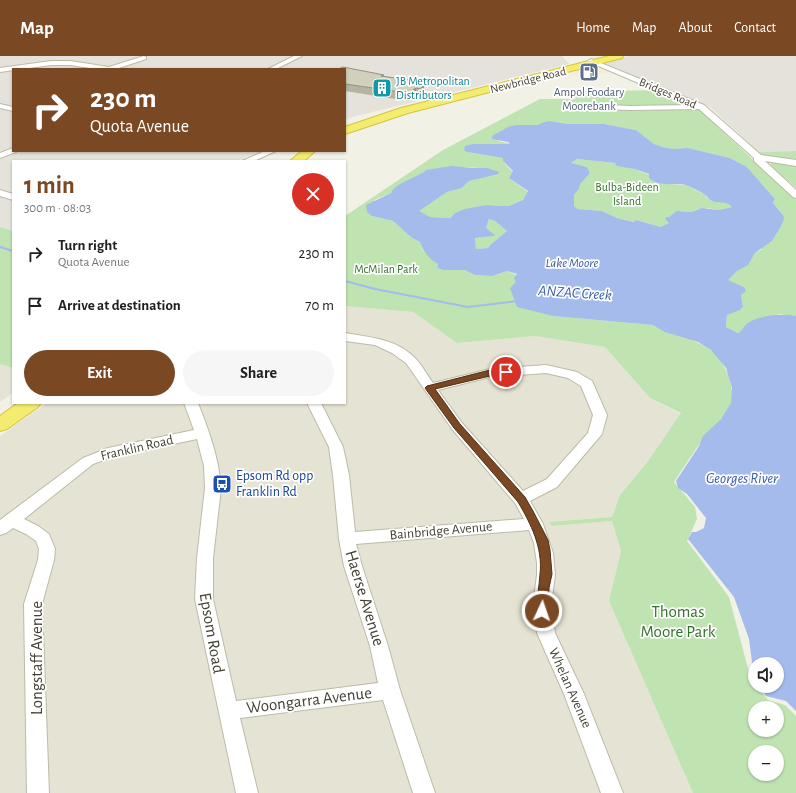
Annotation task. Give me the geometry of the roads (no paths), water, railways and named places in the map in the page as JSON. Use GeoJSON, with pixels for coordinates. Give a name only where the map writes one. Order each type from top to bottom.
{"type":"FeatureCollection","features":[{"type":"Feature","properties":{"kind":"highway","name":"Newbridge Road"},"geometry":{"type":"LineString","coordinates":[[346,131],[372,120],[405,110],[593,62],[609,56]]}},
{"type":"Feature","properties":{"kind":"highway","name":"Newbridge Road"},"geometry":{"type":"LineString","coordinates":[[346,126],[399,108],[619,56]]}},
{"type":"Feature","properties":{"kind":"highway"},"geometry":{"type":"LineString","coordinates":[[287,160],[298,152]]}},
{"type":"Feature","properties":{"kind":"highway"},"geometry":{"type":"LineString","coordinates":[[297,160],[307,152]]}},
{"type":"Feature","properties":{"kind":"highway"},"geometry":{"type":"LineString","coordinates":[[0,411],[12,403]]}},
{"type":"Feature","properties":{"kind":"highway"},"geometry":{"type":"LineString","coordinates":[[0,425],[30,404]]}},
{"type":"Feature","properties":{"kind":"street"},"geometry":{"type":"LineString","coordinates":[[273,68],[299,56]]}},
{"type":"Feature","properties":{"kind":"street"},"geometry":{"type":"LineString","coordinates":[[112,68],[144,58]]}},
{"type":"Feature","properties":{"kind":"street"},"geometry":{"type":"LineString","coordinates":[[14,68],[70,62],[103,68]]}},
{"type":"Feature","properties":{"kind":"street","name":"Bridges Road"},"geometry":{"type":"LineString","coordinates":[[593,62],[701,107],[755,155],[753,156],[768,162],[796,195]]}},
{"type":"Feature","properties":{"kind":"street"},"geometry":{"type":"LineString","coordinates":[[0,70],[12,68]]}},
{"type":"Feature","properties":{"kind":"street"},"geometry":{"type":"LineString","coordinates":[[584,106],[630,108],[701,107]]}},
{"type":"Feature","properties":{"kind":"street"},"geometry":{"type":"LineString","coordinates":[[0,156],[12,150]]}},
{"type":"Feature","properties":{"kind":"street"},"geometry":{"type":"LineString","coordinates":[[249,160],[269,152]]}},
{"type":"Feature","properties":{"kind":"street"},"geometry":{"type":"LineString","coordinates":[[768,162],[796,163]]}},
{"type":"Feature","properties":{"kind":"street"},"geometry":{"type":"LineString","coordinates":[[0,193],[12,197]]}},
{"type":"Feature","properties":{"kind":"street","name":"Whelan Avenue"},"geometry":{"type":"LineString","coordinates":[[346,337],[373,340],[396,350],[410,360],[457,426],[521,499],[535,524],[546,554],[546,574],[543,588],[542,611],[546,632],[553,650],[566,673],[612,793]]}},
{"type":"Feature","properties":{"kind":"street"},"geometry":{"type":"LineString","coordinates":[[430,388],[490,373],[546,369],[572,375],[587,384],[600,415],[595,434],[552,483],[521,499]]}},
{"type":"Feature","properties":{"kind":"street","name":"Epsom Road"},"geometry":{"type":"LineString","coordinates":[[191,404],[212,464],[214,488],[203,579],[204,600],[216,663],[247,793]]}},
{"type":"Feature","properties":{"kind":"street","name":"Haerse Avenue"},"geometry":{"type":"LineString","coordinates":[[314,404],[336,447],[341,475],[347,539],[353,566],[380,646],[390,690],[424,793]]}},
{"type":"Feature","properties":{"kind":"street","name":"Franklin Road"},"geometry":{"type":"LineString","coordinates":[[5,525],[88,461],[108,453],[202,433]]}},
{"type":"Feature","properties":{"kind":"street","name":"Bainbridge Avenue"},"geometry":{"type":"LineString","coordinates":[[347,539],[535,524]]}},
{"type":"Feature","properties":{"kind":"street","name":"Longstaff Avenue"},"geometry":{"type":"LineString","coordinates":[[5,525],[32,530],[43,538],[47,549],[46,560],[33,604],[35,792]]}},
{"type":"Feature","properties":{"kind":"street","name":"Woongarra Avenue"},"geometry":{"type":"LineString","coordinates":[[228,711],[390,690]]}},
{"type":"Feature","properties":{"kind":"water","name":"Lake Moore"},"geometry":{"type":"Polygon","coordinates":[[[549,121],[569,124],[604,124],[636,130],[654,144],[663,147],[672,149],[688,148],[730,158],[747,167],[775,199],[773,203],[783,215],[784,219],[772,241],[755,253],[748,265],[737,271],[728,280],[744,287],[746,291],[741,295],[743,306],[740,310],[727,315],[726,327],[738,333],[751,321],[758,318],[775,315],[796,316],[796,711],[786,701],[766,696],[764,693],[784,693],[784,657],[751,657],[749,639],[734,597],[688,539],[692,532],[696,532],[704,528],[706,518],[687,494],[678,488],[676,481],[699,446],[703,436],[721,419],[731,403],[732,388],[726,368],[711,350],[698,342],[665,332],[653,325],[553,316],[517,307],[510,288],[516,282],[514,278],[517,274],[507,271],[492,276],[475,275],[464,270],[443,270],[437,268],[438,264],[427,254],[420,242],[412,238],[393,221],[372,216],[367,212],[366,205],[391,193],[393,189],[400,184],[426,170],[452,166],[488,168],[499,172],[498,174],[469,181],[462,188],[447,192],[419,211],[430,217],[450,218],[455,213],[465,209],[486,205],[509,206],[523,200],[528,191],[509,178],[513,171],[503,161],[503,158],[467,152],[464,150],[465,146],[473,144],[510,144],[508,142],[492,139],[492,136],[508,127],[516,125],[538,125],[549,121]],[[577,159],[571,163],[587,167],[590,173],[580,184],[579,189],[574,195],[574,206],[578,209],[602,211],[617,218],[634,222],[636,220],[661,227],[669,223],[665,219],[666,217],[669,217],[677,211],[691,212],[702,208],[719,210],[732,207],[725,203],[712,201],[702,193],[686,185],[657,183],[649,178],[649,174],[635,169],[617,166],[615,163],[577,159]],[[489,219],[486,228],[495,235],[475,238],[476,249],[488,248],[507,231],[495,221],[489,219]]]}},
{"type":"Feature","properties":{"kind":"waterway","name":"ANZAC Creek"},"geometry":{"type":"LineString","coordinates":[[2,247],[0,247],[12,251]]}},
{"type":"Feature","properties":{"kind":"waterway","name":"ANZAC Creek"},"geometry":{"type":"LineString","coordinates":[[346,281],[375,289],[468,307],[518,301]]}},
{"type":"Feature","properties":{"kind":"place","name":"Ampol Foodary Moorebank"},"geometry":{"type":"Point","coordinates":[589,72]}},
{"type":"Feature","properties":{"kind":"place","name":"JB Metropolitan Distributors"},"geometry":{"type":"Point","coordinates":[382,88]}},
{"type":"Feature","properties":{"kind":"place","name":"Epsom Rd opp Franklin Rd"},"geometry":{"type":"Point","coordinates":[222,484]}},
{"type":"Feature","properties":{"kind":"park label","name":"Bulba-Bideen Island"},"geometry":{"type":"Point","coordinates":[627,194]}},
{"type":"Feature","properties":{"kind":"park label","name":"McMilan Park"},"geometry":{"type":"Point","coordinates":[386,269]}},
{"type":"Feature","properties":{"kind":"park label","name":"Thomas Moore Park"},"geometry":{"type":"Point","coordinates":[678,621]}},
{"type":"Feature","properties":{"kind":"water label","name":"Georges River"},"geometry":{"type":"Point","coordinates":[742,478]}}]}
